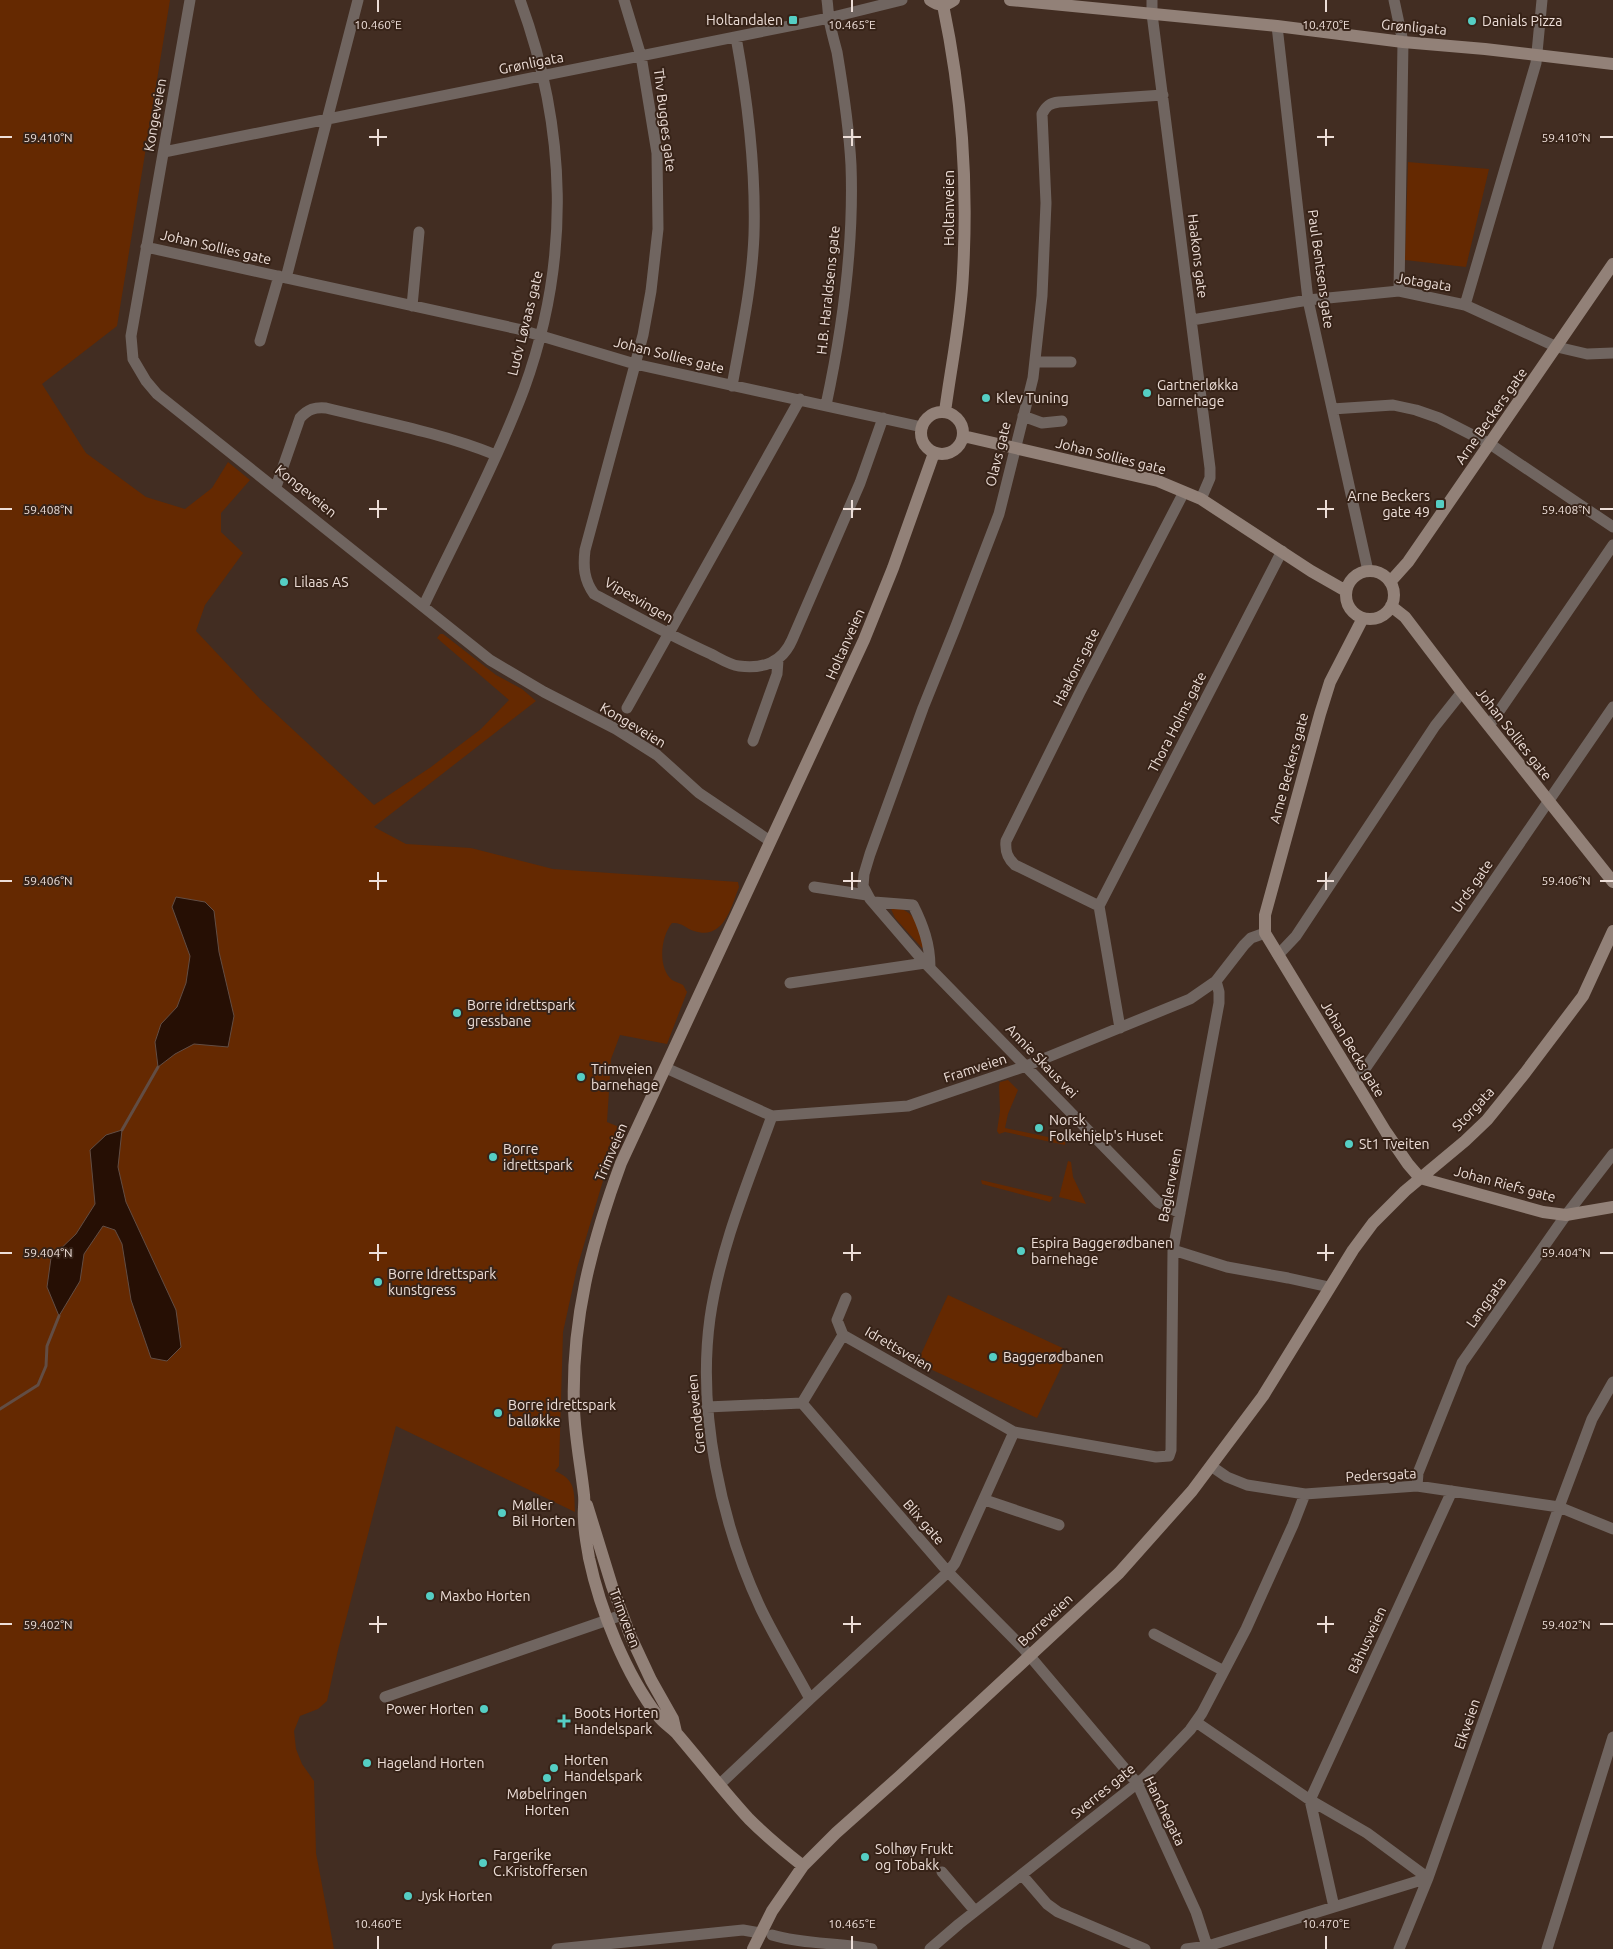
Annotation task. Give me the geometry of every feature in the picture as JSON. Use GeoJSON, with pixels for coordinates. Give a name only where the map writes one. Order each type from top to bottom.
{"type":"FeatureCollection","features":[{"type":"Feature","properties":{"kind":"main road","name":"Holtanveien"},"geometry":{"type":"LineString","coordinates":[[930,0],[948,2],[962,126],[966,201],[963,275],[945,412]]}},
{"type":"Feature","properties":{"kind":"main road","name":"Grønligata"},"geometry":{"type":"LineString","coordinates":[[1010,0],[1277,26],[1403,42],[1613,64]]}},
{"type":"Feature","properties":{"kind":"main road","name":"Arne Beckers gate"},"geometry":{"type":"LineString","coordinates":[[1390,582],[1408,562],[1613,264]]}},
{"type":"Feature","properties":{"kind":"main road"},"geometry":{"type":"LineString","coordinates":[[939,412],[945,412],[959,421],[963,436],[958,446],[950,453],[934,453],[928,450],[921,439],[922,427],[928,417],[939,412]]}},
{"type":"Feature","properties":{"kind":"main road","name":"Johan Sollies gate"},"geometry":{"type":"LineString","coordinates":[[963,436],[1158,482],[1184,492],[1201,499],[1339,589],[1346,591]]}},
{"type":"Feature","properties":{"kind":"main road","name":"Holtanveien"},"geometry":{"type":"LineString","coordinates":[[770,842],[864,640],[893,568],[934,453]]}},
{"type":"Feature","properties":{"kind":"main road"},"geometry":{"type":"LineString","coordinates":[[1368,571],[1378,572],[1390,582],[1394,594],[1391,606],[1379,617],[1363,618],[1349,608],[1346,591],[1356,575],[1368,571]]}},
{"type":"Feature","properties":{"kind":"main road","name":"Johan Sollies gate"},"geometry":{"type":"LineString","coordinates":[[1391,606],[1405,617],[1548,802],[1613,882]]}},
{"type":"Feature","properties":{"kind":"main road","name":"Arne Beckers gate"},"geometry":{"type":"LineString","coordinates":[[1265,933],[1265,915],[1320,714],[1330,682],[1363,618]]}},
{"type":"Feature","properties":{"kind":"main road","name":"Trimveien"},"geometry":{"type":"LineString","coordinates":[[770,842],[621,1163],[605,1206],[592,1251],[583,1293],[576,1343],[574,1388],[576,1439],[584,1498],[587,1545],[598,1591],[628,1666],[645,1698],[664,1724],[676,1732],[718,1785],[750,1820],[803,1866]]}},
{"type":"Feature","properties":{"kind":"main road","name":"Johan Becks gate"},"geometry":{"type":"LineString","coordinates":[[1265,933],[1356,1082],[1408,1164],[1420,1178]]}},
{"type":"Feature","properties":{"kind":"main road","name":"Storgata"},"geometry":{"type":"LineString","coordinates":[[1329,1287],[1373,1223],[1420,1178],[1487,1120],[1520,1080],[1583,996],[1612,939]]}},
{"type":"Feature","properties":{"kind":"main road","name":"Johan Riefs gate"},"geometry":{"type":"LineString","coordinates":[[1420,1178],[1543,1212],[1566,1215],[1613,1207]]}},
{"type":"Feature","properties":{"kind":"main road","name":"Borreveien"},"geometry":{"type":"LineString","coordinates":[[754,1949],[766,1934],[772,1911],[803,1866],[836,1833],[1119,1572],[1151,1539],[1211,1466],[1279,1372],[1329,1287]]}},
{"type":"Feature","properties":{"kind":"main road","name":"Trimveien"},"geometry":{"type":"LineString","coordinates":[[584,1498],[622,1614],[651,1680],[673,1719],[676,1732]]}},
{"type":"Feature","properties":{"kind":"street","name":"Kongeveien"},"geometry":{"type":"LineString","coordinates":[[190,0],[131,336],[133,359],[138,370],[157,394],[424,605],[490,660],[544,692],[616,729],[657,755],[699,793],[770,842]]}},
{"type":"Feature","properties":{"kind":"street"},"geometry":{"type":"LineString","coordinates":[[283,277],[358,0]]}},
{"type":"Feature","properties":{"kind":"street","name":"Ludv Løvaas gate"},"geometry":{"type":"LineString","coordinates":[[424,605],[496,455],[524,388],[551,292],[557,242],[558,214],[558,182],[554,131],[544,76],[520,0]]}},
{"type":"Feature","properties":{"kind":"street","name":"Thv Bugges gate"},"geometry":{"type":"LineString","coordinates":[[624,0],[641,56],[657,153],[658,230],[651,291],[643,335],[635,364]]}},
{"type":"Feature","properties":{"kind":"street","name":"H.B. Haraldsens gate"},"geometry":{"type":"LineString","coordinates":[[826,405],[836,360],[846,296],[851,230],[851,164],[843,94],[827,0]]}},
{"type":"Feature","properties":{"kind":"street","name":"Grønligata"},"geometry":{"type":"LineString","coordinates":[[164,152],[829,18],[902,0]]}},
{"type":"Feature","properties":{"kind":"street"},"geometry":{"type":"LineString","coordinates":[[1152,0],[1152,14]]}},
{"type":"Feature","properties":{"kind":"street"},"geometry":{"type":"LineString","coordinates":[[1394,0],[1403,42],[1399,291]]}},
{"type":"Feature","properties":{"kind":"street"},"geometry":{"type":"LineString","coordinates":[[1465,305],[1538,55],[1542,0]]}},
{"type":"Feature","properties":{"kind":"street","name":"Haakons gate"},"geometry":{"type":"LineString","coordinates":[[1152,14],[1210,468],[1210,478],[1201,499]]}},
{"type":"Feature","properties":{"kind":"street","name":"Paul Bentsens gate"},"geometry":{"type":"LineString","coordinates":[[1277,26],[1308,300],[1368,571]]}},
{"type":"Feature","properties":{"kind":"street"},"geometry":{"type":"LineString","coordinates":[[732,386],[747,301],[754,236],[754,166],[748,99],[736,37]]}},
{"type":"Feature","properties":{"kind":"street","name":"Olavs gate"},"geometry":{"type":"LineString","coordinates":[[871,898],[863,886],[864,874],[870,854],[923,708],[999,514],[1033,378],[1042,296],[1046,203],[1042,114],[1045,108],[1052,103],[1163,95]]}},
{"type":"Feature","properties":{"kind":"street"},"geometry":{"type":"LineString","coordinates":[[412,306],[420,232]]}},
{"type":"Feature","properties":{"kind":"street","name":"Johan Sollies gate"},"geometry":{"type":"LineString","coordinates":[[146,246],[518,328],[635,364],[922,427]]}},
{"type":"Feature","properties":{"kind":"street","name":"Johan Sollies gate"},"geometry":{"type":"LineString","coordinates":[[260,341],[283,277]]}},
{"type":"Feature","properties":{"kind":"street","name":"Jotagata"},"geometry":{"type":"LineString","coordinates":[[1192,320],[1308,300],[1399,291],[1465,305],[1557,347],[1587,354],[1613,353]]}},
{"type":"Feature","properties":{"kind":"street"},"geometry":{"type":"LineString","coordinates":[[1035,362],[1071,362]]}},
{"type":"Feature","properties":{"kind":"street","name":"Vipesvingen"},"geometry":{"type":"LineString","coordinates":[[635,364],[585,550],[584,575],[588,585],[594,594],[667,634],[737,666],[763,665],[778,660]]}},
{"type":"Feature","properties":{"kind":"street"},"geometry":{"type":"LineString","coordinates":[[627,708],[800,399]]}},
{"type":"Feature","properties":{"kind":"street"},"geometry":{"type":"LineString","coordinates":[[1332,409],[1393,405],[1439,418],[1490,444],[1613,527]]}},
{"type":"Feature","properties":{"kind":"street"},"geometry":{"type":"LineString","coordinates":[[276,487],[300,418],[306,412],[315,408],[326,408],[442,437],[477,447],[496,455]]}},
{"type":"Feature","properties":{"kind":"street"},"geometry":{"type":"LineString","coordinates":[[1023,416],[1042,423],[1062,422]]}},
{"type":"Feature","properties":{"kind":"street"},"geometry":{"type":"LineString","coordinates":[[754,741],[777,674],[778,660],[787,651],[792,640],[860,483],[883,418]]}},
{"type":"Feature","properties":{"kind":"street","name":"Haakons gate"},"geometry":{"type":"LineString","coordinates":[[1099,906],[1009,860],[1006,847],[1008,834],[1184,492]]}},
{"type":"Feature","properties":{"kind":"street"},"geometry":{"type":"LineString","coordinates":[[1489,726],[1613,545]]}},
{"type":"Feature","properties":{"kind":"street","name":"Thora Holms gate"},"geometry":{"type":"LineString","coordinates":[[1099,906],[1282,551]]}},
{"type":"Feature","properties":{"kind":"street"},"geometry":{"type":"LineString","coordinates":[[1278,955],[1296,936],[1435,726],[1462,692]]}},
{"type":"Feature","properties":{"kind":"street","name":"Urds gate"},"geometry":{"type":"LineString","coordinates":[[1356,1082],[1613,707]]}},
{"type":"Feature","properties":{"kind":"street"},"geometry":{"type":"LineString","coordinates":[[790,984],[928,965],[929,946],[913,905],[814,887]]}},
{"type":"Feature","properties":{"kind":"street","name":"Annie Skaus vei"},"geometry":{"type":"LineString","coordinates":[[871,898],[928,965],[1158,1202],[1180,1213]]}},
{"type":"Feature","properties":{"kind":"street"},"geometry":{"type":"LineString","coordinates":[[1099,906],[1120,1028]]}},
{"type":"Feature","properties":{"kind":"street","name":"Framveien"},"geometry":{"type":"LineString","coordinates":[[666,1068],[772,1116],[908,1106],[1026,1066],[1190,999],[1216,981],[1244,945],[1252,938],[1265,933]]}},
{"type":"Feature","properties":{"kind":"street","name":"Baglerveien"},"geometry":{"type":"LineString","coordinates":[[1168,1456],[1171,1450],[1173,1250],[1219,1003],[1216,981]]}},
{"type":"Feature","properties":{"kind":"street","name":"Grendeveien"},"geometry":{"type":"LineString","coordinates":[[772,1116],[735,1217],[716,1288],[710,1318],[706,1359],[707,1407],[722,1501],[740,1558],[762,1610],[810,1699]]}},
{"type":"Feature","properties":{"kind":"street","name":"Langgata"},"geometry":{"type":"LineString","coordinates":[[1417,1486],[1418,1472],[1462,1363],[1566,1215],[1613,1154]]}},
{"type":"Feature","properties":{"kind":"street"},"geometry":{"type":"LineString","coordinates":[[1173,1250],[1226,1267],[1329,1287]]}},
{"type":"Feature","properties":{"kind":"street"},"geometry":{"type":"LineString","coordinates":[[843,1335],[836,1320],[846,1298]]}},
{"type":"Feature","properties":{"kind":"street","name":"Idrettsveien"},"geometry":{"type":"LineString","coordinates":[[802,1403],[843,1335],[1014,1432],[1156,1457],[1168,1456]]}},
{"type":"Feature","properties":{"kind":"street","name":"Eikveien"},"geometry":{"type":"LineString","coordinates":[[1399,1949],[1428,1878],[1592,1419],[1613,1382]]}},
{"type":"Feature","properties":{"kind":"street"},"geometry":{"type":"LineString","coordinates":[[707,1407],[802,1403]]}},
{"type":"Feature","properties":{"kind":"street","name":"Blix gate"},"geometry":{"type":"LineString","coordinates":[[802,1403],[948,1572],[1029,1656]]}},
{"type":"Feature","properties":{"kind":"street"},"geometry":{"type":"LineString","coordinates":[[718,1785],[948,1572],[955,1563],[1014,1432]]}},
{"type":"Feature","properties":{"kind":"street","name":"Pedersgata"},"geometry":{"type":"LineString","coordinates":[[1211,1466],[1227,1477],[1247,1485],[1304,1494],[1417,1486],[1559,1507],[1613,1529]]}},
{"type":"Feature","properties":{"kind":"street","name":"Båhusveien"},"geometry":{"type":"LineString","coordinates":[[1310,1800],[1452,1491]]}},
{"type":"Feature","properties":{"kind":"street","name":"Sverres gate"},"geometry":{"type":"LineString","coordinates":[[930,1949],[1153,1770],[1196,1722],[1224,1671],[1277,1562],[1304,1494]]}},
{"type":"Feature","properties":{"kind":"street"},"geometry":{"type":"LineString","coordinates":[[984,1500],[1059,1526]]}},
{"type":"Feature","properties":{"kind":"street"},"geometry":{"type":"LineString","coordinates":[[385,1697],[622,1614]]}},
{"type":"Feature","properties":{"kind":"street"},"geometry":{"type":"LineString","coordinates":[[1154,1634],[1224,1671]]}},
{"type":"Feature","properties":{"kind":"street","name":"Hanchegata"},"geometry":{"type":"LineString","coordinates":[[1029,1656],[1137,1783],[1196,1912],[1208,1947]]}},
{"type":"Feature","properties":{"kind":"street"},"geometry":{"type":"LineString","coordinates":[[1196,1722],[1310,1800],[1367,1833],[1428,1878]]}},
{"type":"Feature","properties":{"kind":"street"},"geometry":{"type":"LineString","coordinates":[[1547,1949],[1610,1754],[1613,1737]]}},
{"type":"Feature","properties":{"kind":"street"},"geometry":{"type":"LineString","coordinates":[[1310,1800],[1334,1907]]}},
{"type":"Feature","properties":{"kind":"street"},"geometry":{"type":"LineString","coordinates":[[942,1872],[975,1911]]}},
{"type":"Feature","properties":{"kind":"street"},"geometry":{"type":"LineString","coordinates":[[1022,1874],[1047,1904],[1058,1912],[1145,1949]]}},
{"type":"Feature","properties":{"kind":"street"},"geometry":{"type":"LineString","coordinates":[[1186,1949],[1208,1947],[1428,1878]]}},
{"type":"Feature","properties":{"kind":"street"},"geometry":{"type":"LineString","coordinates":[[557,1949],[744,1930],[794,1941],[872,1949]]}},
{"type":"Feature","properties":{"kind":"shaded area"},"geometry":{"type":"Polygon","coordinates":[[[0,0],[170,0],[117,326],[42,384],[86,453],[146,497],[185,509],[212,488],[228,462],[250,480],[221,513],[221,532],[243,553],[205,605],[196,631],[260,699],[374,805],[431,767],[481,729],[509,700],[437,638],[440,634],[443,634],[496,675],[522,689],[536,701],[374,827],[406,844],[471,848],[553,869],[738,882],[739,887],[725,920],[713,931],[704,933],[694,931],[675,923],[672,923],[668,929],[662,952],[664,967],[672,980],[683,985],[687,992],[667,1044],[620,1035],[611,1059],[607,1122],[619,1127],[577,1268],[563,1332],[559,1466],[555,1471],[562,1474],[570,1482],[574,1492],[575,1512],[396,1426],[338,1650],[327,1701],[318,1709],[300,1716],[294,1731],[296,1749],[302,1764],[314,1781],[316,1853],[334,1949],[0,1949],[0,0]]]}},
{"type":"Feature","properties":{"kind":"shaded area"},"geometry":{"type":"Polygon","coordinates":[[[1408,162],[1489,169],[1466,267],[1405,260],[1408,162]]]}},
{"type":"Feature","properties":{"kind":"shaded area"},"geometry":{"type":"Polygon","coordinates":[[[176,897],[205,902],[214,911],[219,952],[234,1016],[228,1047],[194,1044],[175,1054],[158,1067],[155,1042],[161,1024],[177,1007],[186,983],[190,956],[172,907],[176,897]]]}},
{"type":"Feature","properties":{"kind":"shaded area"},"geometry":{"type":"Polygon","coordinates":[[[896,907],[909,913],[917,922],[926,946],[922,948],[895,918],[891,909],[896,907]]]}},
{"type":"Feature","properties":{"kind":"shaded area"},"geometry":{"type":"Polygon","coordinates":[[[1008,1080],[1018,1090],[1008,1114],[1005,1128],[1057,1139],[1059,1131],[1066,1136],[1065,1145],[1005,1132],[999,1134],[997,1131],[1000,1111],[999,1086],[1000,1082],[1008,1080]]]}},
{"type":"Feature","properties":{"kind":"shaded area"},"geometry":{"type":"Polygon","coordinates":[[[122,1130],[118,1167],[126,1202],[176,1310],[181,1347],[167,1361],[151,1358],[131,1300],[122,1244],[115,1230],[103,1226],[84,1254],[80,1281],[59,1316],[47,1287],[51,1258],[76,1234],[95,1204],[90,1150],[106,1135],[122,1130]]]}},
{"type":"Feature","properties":{"kind":"shaded area"},"geometry":{"type":"Polygon","coordinates":[[[1068,1161],[1071,1162],[1073,1177],[1086,1204],[1059,1197],[1068,1161]]]}},
{"type":"Feature","properties":{"kind":"shaded area"},"geometry":{"type":"Polygon","coordinates":[[[981,1180],[1053,1197],[1050,1202],[982,1184],[981,1180]]]}},
{"type":"Feature","properties":{"kind":"shaded area","name":"Baggerødbanen"},"geometry":{"type":"Polygon","coordinates":[[[948,1295],[1069,1351],[1037,1418],[917,1363],[948,1295]]]}},
{"type":"Feature","properties":{"kind":"waterway"},"geometry":{"type":"LineString","coordinates":[[122,1130],[158,1067]]}},
{"type":"Feature","properties":{"kind":"waterway"},"geometry":{"type":"LineString","coordinates":[[0,1409],[38,1385],[46,1366],[47,1346],[59,1316]]}},
{"type":"Feature","properties":{"kind":"place","name":"Holtandalen"},"geometry":{"type":"Point","coordinates":[793,20]}},
{"type":"Feature","properties":{"kind":"place","name":"Danials Pizza"},"geometry":{"type":"Point","coordinates":[1472,21]}},
{"type":"Feature","properties":{"kind":"place","name":"Gartnerløkka barnehage"},"geometry":{"type":"Point","coordinates":[1147,393]}},
{"type":"Feature","properties":{"kind":"place","name":"Klev Tuning"},"geometry":{"type":"Point","coordinates":[986,398]}},
{"type":"Feature","properties":{"kind":"place","name":"Arne Beckers gate 49"},"geometry":{"type":"Point","coordinates":[1440,504]}},
{"type":"Feature","properties":{"kind":"place","name":"Lilaas AS"},"geometry":{"type":"Point","coordinates":[284,582]}},
{"type":"Feature","properties":{"kind":"place","name":"Borre idrettspark gressbane"},"geometry":{"type":"Point","coordinates":[457,1013]}},
{"type":"Feature","properties":{"kind":"place","name":"Trimveien barnehage"},"geometry":{"type":"Point","coordinates":[581,1077]}},
{"type":"Feature","properties":{"kind":"place","name":"Norsk Folkehjelp's Huset"},"geometry":{"type":"Point","coordinates":[1039,1128]}},
{"type":"Feature","properties":{"kind":"place","name":"St1 Tveiten"},"geometry":{"type":"Point","coordinates":[1349,1144]}},
{"type":"Feature","properties":{"kind":"place","name":"Borre idrettspark"},"geometry":{"type":"Point","coordinates":[493,1157]}},
{"type":"Feature","properties":{"kind":"place","name":"Espira Baggerødbanen barnehage"},"geometry":{"type":"Point","coordinates":[1021,1251]}},
{"type":"Feature","properties":{"kind":"place","name":"Borre Idrettspark kunstgress"},"geometry":{"type":"Point","coordinates":[378,1282]}},
{"type":"Feature","properties":{"kind":"place","name":"Baggerødbanen"},"geometry":{"type":"Point","coordinates":[993,1357]}},
{"type":"Feature","properties":{"kind":"place","name":"Borre idrettspark balløkke"},"geometry":{"type":"Point","coordinates":[498,1413]}},
{"type":"Feature","properties":{"kind":"place","name":"Møller Bil Horten"},"geometry":{"type":"Point","coordinates":[502,1513]}},
{"type":"Feature","properties":{"kind":"place","name":"Maxbo Horten"},"geometry":{"type":"Point","coordinates":[430,1596]}},
{"type":"Feature","properties":{"kind":"place","name":"Power Horten"},"geometry":{"type":"Point","coordinates":[484,1709]}},
{"type":"Feature","properties":{"kind":"place","name":"Boots Horten Handelspark"},"geometry":{"type":"Point","coordinates":[564,1721]}},
{"type":"Feature","properties":{"kind":"place","name":"Hageland Horten"},"geometry":{"type":"Point","coordinates":[367,1763]}},
{"type":"Feature","properties":{"kind":"place","name":"Horten Handelspark"},"geometry":{"type":"Point","coordinates":[554,1768]}},
{"type":"Feature","properties":{"kind":"place","name":"Møbelringen Horten"},"geometry":{"type":"Point","coordinates":[547,1778]}},
{"type":"Feature","properties":{"kind":"place","name":"Solhøy Frukt og Tobakk"},"geometry":{"type":"Point","coordinates":[865,1857]}},
{"type":"Feature","properties":{"kind":"place","name":"Fargerike C.Kristoffersen"},"geometry":{"type":"Point","coordinates":[483,1863]}},
{"type":"Feature","properties":{"kind":"place","name":"Jysk Horten"},"geometry":{"type":"Point","coordinates":[408,1896]}}]}
